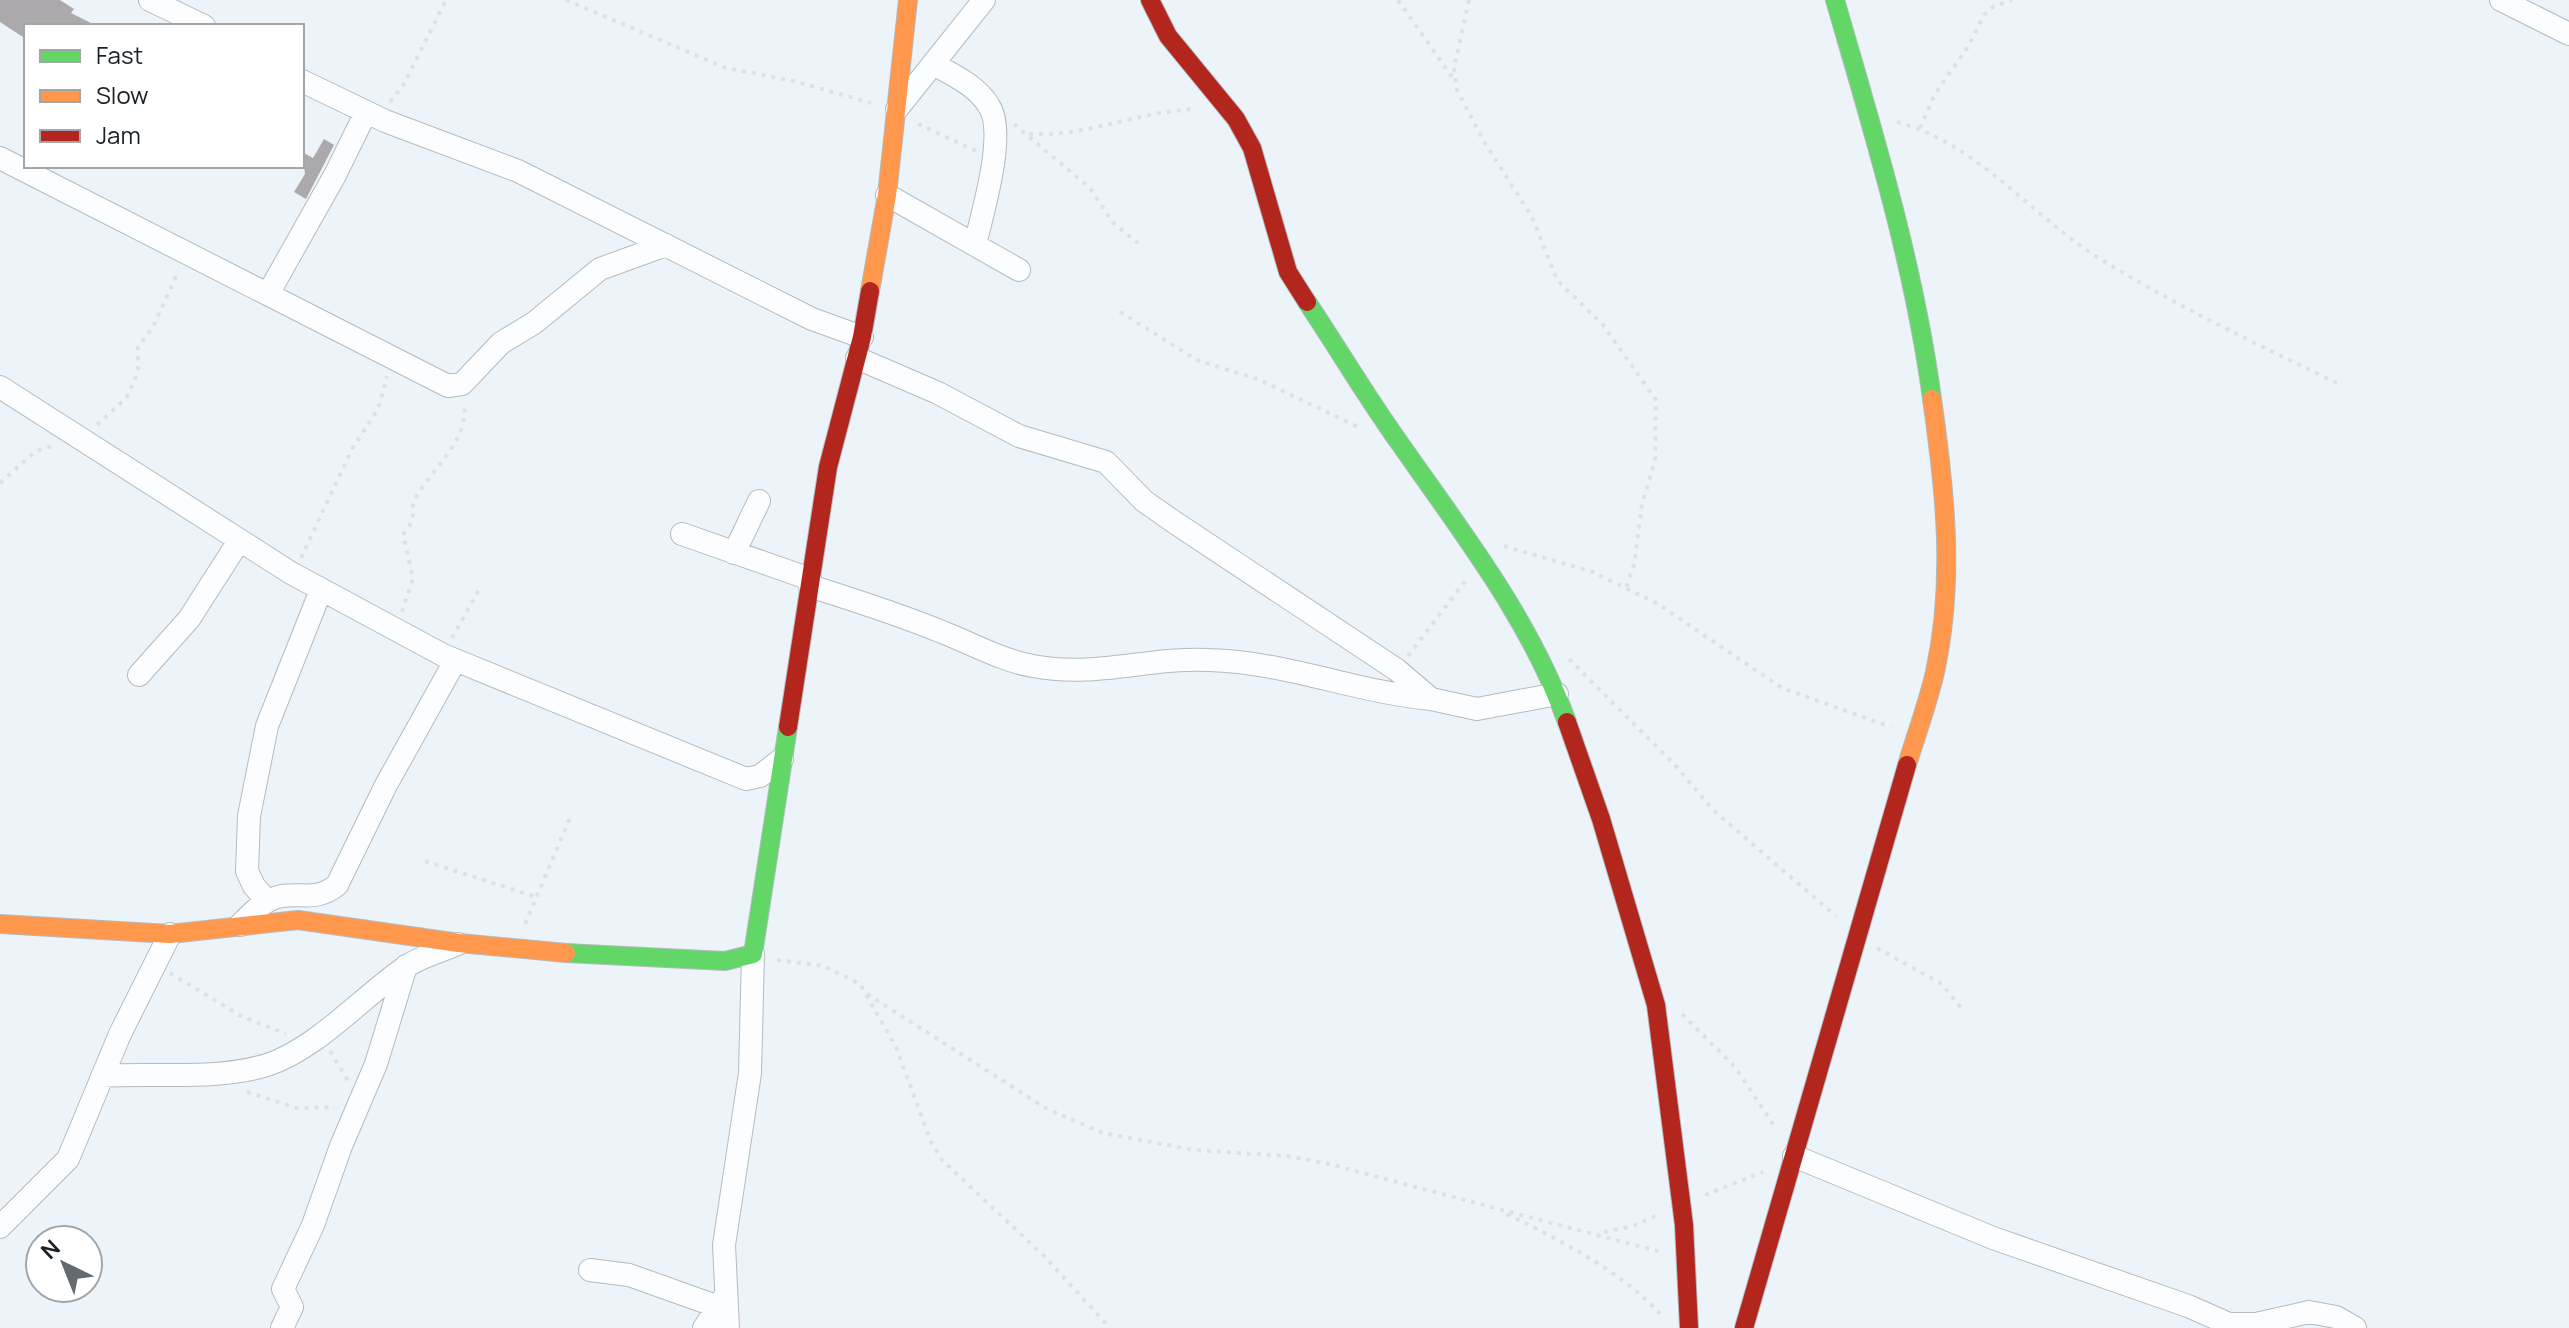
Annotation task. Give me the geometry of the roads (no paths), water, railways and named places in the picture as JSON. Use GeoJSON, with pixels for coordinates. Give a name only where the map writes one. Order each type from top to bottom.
{"type":"FeatureCollection","features":[{"type":"Feature","properties":{"kind":"street"},"geometry":{"type":"LineString","coordinates":[[150,0],[191,14]]}},
{"type":"Feature","properties":{"kind":"street"},"geometry":{"type":"LineString","coordinates":[[728,1328],[721,1300],[724,1245],[750,1073],[754,957],[828,467],[860,347],[887,195],[908,0]]}},
{"type":"Feature","properties":{"kind":"street"},"geometry":{"type":"LineString","coordinates":[[897,109],[984,0]]}},
{"type":"Feature","properties":{"kind":"street"},"geometry":{"type":"LineString","coordinates":[[1150,0],[1168,36],[1227,108],[1252,148],[1288,272],[1398,441],[1483,559],[1535,644],[1557,694],[1601,819],[1656,1005],[1681,1203],[1689,1328]]}},
{"type":"Feature","properties":{"kind":"street"},"geometry":{"type":"LineString","coordinates":[[1744,1328],[1835,1021],[1856,932],[1935,672],[1945,596],[1947,505],[1926,353],[1868,115],[1835,0]]}},
{"type":"Feature","properties":{"kind":"street"},"geometry":{"type":"LineString","coordinates":[[2501,0],[2569,34]]}},
{"type":"Feature","properties":{"kind":"street"},"geometry":{"type":"LineString","coordinates":[[935,65],[970,85],[988,104],[994,117],[993,158],[975,245]]}},
{"type":"Feature","properties":{"kind":"street"},"geometry":{"type":"LineString","coordinates":[[304,82],[368,113],[518,171],[812,319],[925,387],[1019,436],[1106,462],[1144,501],[1397,670],[1431,699]]}},
{"type":"Feature","properties":{"kind":"street"},"geometry":{"type":"LineString","coordinates":[[268,294],[368,113]]}},
{"type":"Feature","properties":{"kind":"street"},"geometry":{"type":"LineString","coordinates":[[0,158],[390,359],[440,384],[453,387],[462,384],[501,343],[534,323],[600,269],[666,245]]}},
{"type":"Feature","properties":{"kind":"street"},"geometry":{"type":"LineString","coordinates":[[887,195],[1019,270]]}},
{"type":"Feature","properties":{"kind":"street"},"geometry":{"type":"LineString","coordinates":[[0,387],[291,573],[449,658],[746,779],[760,776],[782,759]]}},
{"type":"Feature","properties":{"kind":"street"},"geometry":{"type":"LineString","coordinates":[[734,553],[759,501]]}},
{"type":"Feature","properties":{"kind":"street"},"geometry":{"type":"LineString","coordinates":[[682,534],[901,616],[1009,661],[1036,667],[1098,672],[1208,659],[1288,669],[1385,695],[1431,699],[1477,709],[1557,694]]}},
{"type":"Feature","properties":{"kind":"street"},"geometry":{"type":"LineString","coordinates":[[139,675],[189,619],[239,541]]}},
{"type":"Feature","properties":{"kind":"street"},"geometry":{"type":"LineString","coordinates":[[267,901],[254,886],[247,871],[249,816],[267,726],[321,590]]}},
{"type":"Feature","properties":{"kind":"street"},"geometry":{"type":"LineString","coordinates":[[240,925],[267,901],[284,896],[310,898],[326,893],[337,885],[449,658]]}},
{"type":"Feature","properties":{"kind":"street"},"geometry":{"type":"LineString","coordinates":[[0,924],[56,930],[170,934],[298,920],[459,943],[630,959],[725,961],[754,957]]}},
{"type":"Feature","properties":{"kind":"street"},"geometry":{"type":"LineString","coordinates":[[0,1227],[68,1159],[102,1076],[170,934]]}},
{"type":"Feature","properties":{"kind":"street"},"geometry":{"type":"LineString","coordinates":[[102,1076],[228,1075],[277,1060],[311,1039],[406,966],[459,943]]}},
{"type":"Feature","properties":{"kind":"street"},"geometry":{"type":"LineString","coordinates":[[282,1328],[292,1308],[283,1289],[313,1225],[387,1032],[406,966]]}},
{"type":"Feature","properties":{"kind":"street"},"geometry":{"type":"LineString","coordinates":[[1794,1151],[1993,1238],[2188,1306],[2229,1324],[2256,1324],[2309,1312],[2336,1317],[2355,1328]]}},
{"type":"Feature","properties":{"kind":"street"},"geometry":{"type":"LineString","coordinates":[[590,1270],[629,1275],[721,1300]]}},
{"type":"Feature","properties":{"kind":"street"},"geometry":{"type":"LineString","coordinates":[[704,1328],[721,1300]]}}]}
